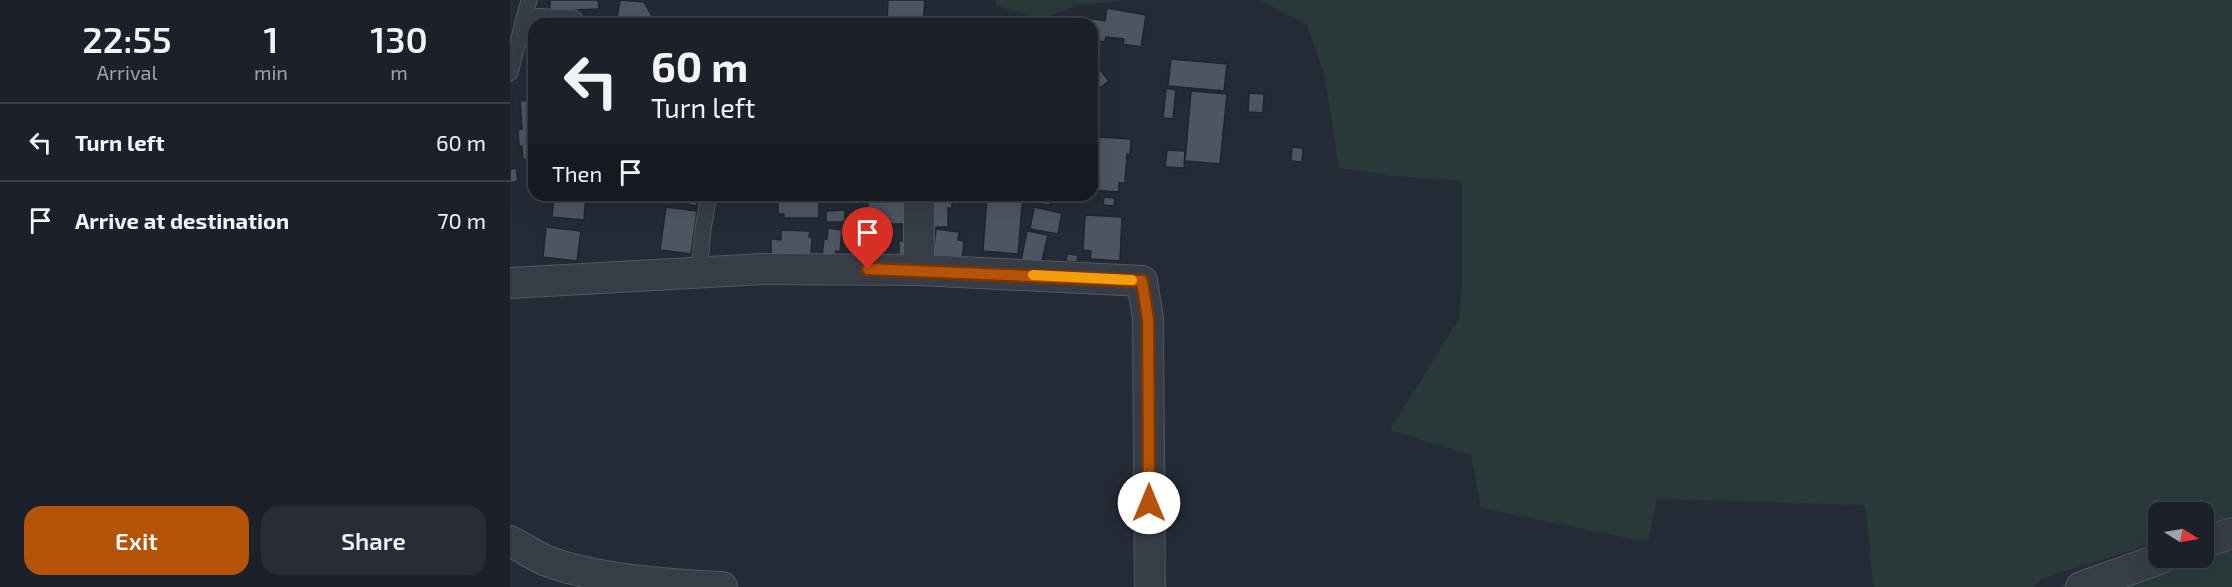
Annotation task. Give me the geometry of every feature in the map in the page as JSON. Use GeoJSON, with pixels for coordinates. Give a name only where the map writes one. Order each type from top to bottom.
{"type":"FeatureCollection","features":[{"type":"Feature","properties":{"kind":"street"},"geometry":{"type":"LineString","coordinates":[[919,201],[920,270]]}},
{"type":"Feature","properties":{"kind":"street"},"geometry":{"type":"LineString","coordinates":[[510,283],[763,269],[920,270],[1142,281],[1148,319],[1150,587]]}},
{"type":"Feature","properties":{"kind":"street"},"geometry":{"type":"LineString","coordinates":[[2214,539],[2232,533]]}},
{"type":"Feature","properties":{"kind":"street"},"geometry":{"type":"LineString","coordinates":[[510,541],[553,564],[578,570],[627,578],[722,587]]}},
{"type":"Feature","properties":{"kind":"street"},"geometry":{"type":"LineString","coordinates":[[2081,587],[2148,563]]}},
{"type":"Feature","properties":{"kind":"lane"},"geometry":{"type":"LineString","coordinates":[[510,73],[530,0]]}},
{"type":"Feature","properties":{"kind":"lane"},"geometry":{"type":"LineString","coordinates":[[526,16],[574,18]]}},
{"type":"Feature","properties":{"kind":"lane"},"geometry":{"type":"LineString","coordinates":[[699,273],[708,201]]}},
{"type":"Feature","properties":{"kind":"shaded area"},"geometry":{"type":"Polygon","coordinates":[[[996,0],[1125,0],[1079,5],[1043,18],[997,6],[996,0]]]}},
{"type":"Feature","properties":{"kind":"shaded area"},"geometry":{"type":"Polygon","coordinates":[[[1260,0],[2232,0],[2232,516],[2214,522],[2214,502],[2148,502],[2148,545],[2041,579],[2034,587],[1874,587],[1865,505],[1657,499],[1648,542],[1481,508],[1471,455],[1390,430],[1459,319],[1462,285],[1462,181],[1396,176],[1339,168],[1325,76],[1307,25],[1260,0]]]}},
{"type":"Feature","properties":{"kind":"shaded area"},"geometry":{"type":"Polygon","coordinates":[[[2232,525],[2232,587],[2059,587],[2148,555],[2148,568],[2214,568],[2214,531],[2232,525]]]}},
{"type":"Feature","properties":{"kind":"building"},"geometry":{"type":"Polygon","coordinates":[[[550,0],[598,0],[599,9],[550,11],[550,0]]]}},
{"type":"Feature","properties":{"kind":"building"},"geometry":{"type":"Polygon","coordinates":[[[620,0],[644,2],[652,16],[652,18],[617,18],[620,0]]]}},
{"type":"Feature","properties":{"kind":"building"},"geometry":{"type":"Polygon","coordinates":[[[888,0],[925,0],[924,18],[887,18],[888,0]]]}},
{"type":"Feature","properties":{"kind":"building"},"geometry":{"type":"Polygon","coordinates":[[[1107,8],[1146,15],[1141,47],[1123,44],[1124,39],[1106,37],[1105,42],[1098,41],[1098,20],[1105,21],[1107,8]]]}},
{"type":"Feature","properties":{"kind":"building"},"geometry":{"type":"Polygon","coordinates":[[[1171,59],[1227,64],[1224,91],[1168,86],[1171,59]]]}},
{"type":"Feature","properties":{"kind":"building"},"geometry":{"type":"Polygon","coordinates":[[[1098,67],[1109,81],[1098,89],[1098,67]]]}},
{"type":"Feature","properties":{"kind":"building"},"geometry":{"type":"Polygon","coordinates":[[[1166,88],[1176,90],[1173,119],[1163,118],[1166,88]]]}},
{"type":"Feature","properties":{"kind":"building"},"geometry":{"type":"Polygon","coordinates":[[[1191,91],[1227,94],[1220,164],[1185,161],[1191,91]]]}},
{"type":"Feature","properties":{"kind":"building"},"geometry":{"type":"Polygon","coordinates":[[[1249,93],[1264,94],[1263,113],[1248,112],[1249,93]]]}},
{"type":"Feature","properties":{"kind":"building"},"geometry":{"type":"Polygon","coordinates":[[[528,100],[528,160],[523,160],[522,146],[519,146],[518,129],[522,129],[520,101],[528,100]]]}},
{"type":"Feature","properties":{"kind":"building"},"geometry":{"type":"Polygon","coordinates":[[[1098,132],[1100,132],[1100,137],[1131,139],[1130,155],[1127,154],[1125,183],[1119,183],[1119,192],[1098,190],[1098,132]]]}},
{"type":"Feature","properties":{"kind":"building"},"geometry":{"type":"Polygon","coordinates":[[[1292,147],[1303,148],[1302,162],[1291,161],[1292,147]]]}},
{"type":"Feature","properties":{"kind":"building"},"geometry":{"type":"Polygon","coordinates":[[[1167,150],[1185,151],[1184,168],[1165,167],[1167,150]]]}},
{"type":"Feature","properties":{"kind":"building"},"geometry":{"type":"Polygon","coordinates":[[[516,168],[518,181],[510,183],[510,169],[516,168]]]}},
{"type":"Feature","properties":{"kind":"building"},"geometry":{"type":"Polygon","coordinates":[[[1104,197],[1115,198],[1114,206],[1103,205],[1104,197]]]}},
{"type":"Feature","properties":{"kind":"building"},"geometry":{"type":"Polygon","coordinates":[[[553,201],[586,201],[584,220],[552,217],[553,201]]]}},
{"type":"Feature","properties":{"kind":"building"},"geometry":{"type":"Polygon","coordinates":[[[677,201],[697,201],[696,206],[677,201]]]}},
{"type":"Feature","properties":{"kind":"building"},"geometry":{"type":"Polygon","coordinates":[[[778,201],[819,201],[819,218],[784,218],[784,214],[778,214],[778,201]]]}},
{"type":"Feature","properties":{"kind":"building"},"geometry":{"type":"Polygon","coordinates":[[[908,201],[909,224],[877,224],[877,217],[868,218],[868,202],[908,201]]]}},
{"type":"Feature","properties":{"kind":"building"},"geometry":{"type":"Polygon","coordinates":[[[930,201],[952,201],[952,208],[948,208],[948,227],[929,227],[930,201]]]}},
{"type":"Feature","properties":{"kind":"building"},"geometry":{"type":"Polygon","coordinates":[[[987,201],[1022,201],[1018,254],[983,251],[987,201]]]}},
{"type":"Feature","properties":{"kind":"building"},"geometry":{"type":"Polygon","coordinates":[[[1034,201],[1050,201],[1050,205],[1034,203],[1034,201]]]}},
{"type":"Feature","properties":{"kind":"building"},"geometry":{"type":"Polygon","coordinates":[[[666,207],[697,211],[691,254],[660,250],[666,207]]]}},
{"type":"Feature","properties":{"kind":"building"},"geometry":{"type":"Polygon","coordinates":[[[1034,207],[1062,213],[1058,234],[1030,229],[1034,207]]]}},
{"type":"Feature","properties":{"kind":"building"},"geometry":{"type":"Polygon","coordinates":[[[845,210],[845,222],[826,222],[826,211],[845,210]]]}},
{"type":"Feature","properties":{"kind":"building"},"geometry":{"type":"Polygon","coordinates":[[[1085,215],[1122,217],[1120,261],[1090,259],[1091,251],[1083,250],[1085,215]]]}},
{"type":"Feature","properties":{"kind":"building"},"geometry":{"type":"Polygon","coordinates":[[[546,227],[581,231],[577,261],[543,257],[546,227]]]}},
{"type":"Feature","properties":{"kind":"building"},"geometry":{"type":"Polygon","coordinates":[[[828,228],[842,230],[840,252],[836,251],[835,257],[822,256],[828,228]]]}},
{"type":"Feature","properties":{"kind":"building"},"geometry":{"type":"Polygon","coordinates":[[[936,229],[959,232],[958,240],[964,241],[962,260],[933,257],[936,229]]]}},
{"type":"Feature","properties":{"kind":"building"},"geometry":{"type":"Polygon","coordinates":[[[781,230],[810,231],[811,258],[781,257],[782,254],[771,254],[771,239],[781,240],[781,230]]]}},
{"type":"Feature","properties":{"kind":"building"},"geometry":{"type":"Polygon","coordinates":[[[1027,231],[1048,235],[1041,265],[1021,261],[1027,231]]]}},
{"type":"Feature","properties":{"kind":"building"},"geometry":{"type":"Polygon","coordinates":[[[899,241],[910,241],[910,260],[899,260],[899,241]]]}},
{"type":"Feature","properties":{"kind":"building"},"geometry":{"type":"Polygon","coordinates":[[[1067,254],[1078,255],[1077,262],[1066,261],[1067,254]]]}},
{"type":"Feature","properties":{"kind":"slow traffic"},"geometry":{"type":"LineString","coordinates":[[1033,275],[1132,280]]}},
{"type":"Feature","properties":{"kind":"route"},"geometry":{"type":"LineString","coordinates":[[868,269],[1142,281],[1148,319],[1149,503]]}}]}
